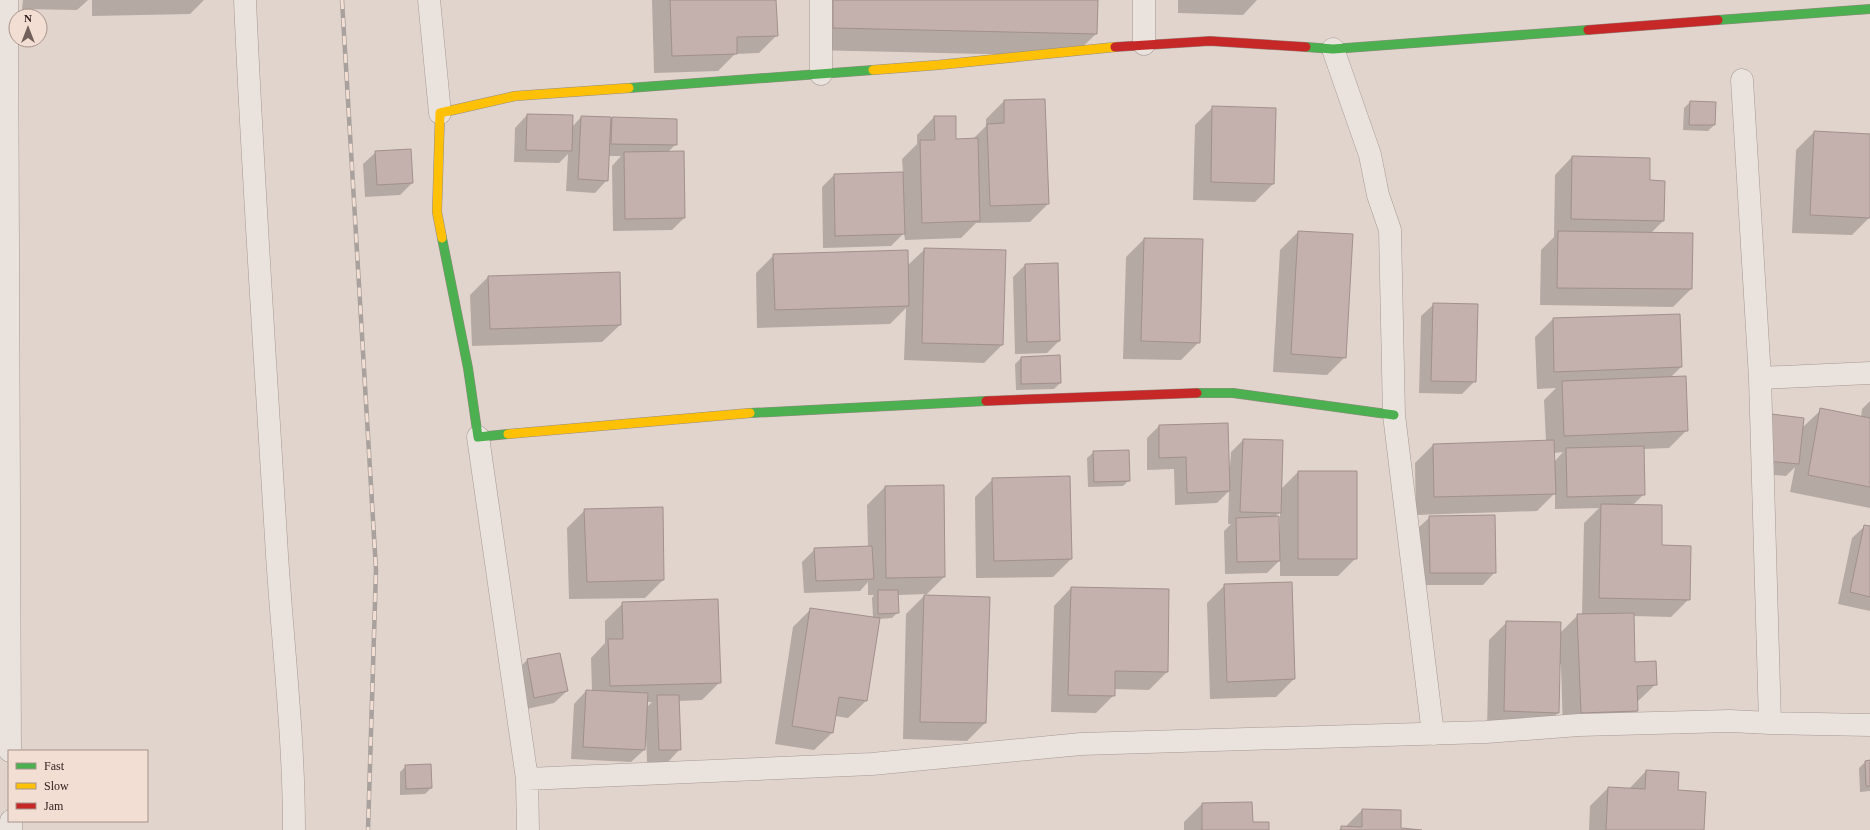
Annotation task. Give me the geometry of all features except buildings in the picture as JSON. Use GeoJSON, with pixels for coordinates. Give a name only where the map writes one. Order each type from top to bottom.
{"type":"FeatureCollection","features":[{"type":"Feature","properties":{"kind":"street"},"geometry":{"type":"LineString","coordinates":[[7,0],[4,184],[10,750]]}},
{"type":"Feature","properties":{"kind":"street"},"geometry":{"type":"LineString","coordinates":[[245,0],[252,148],[280,593],[292,740],[294,830]]}},
{"type":"Feature","properties":{"kind":"street"},"geometry":{"type":"LineString","coordinates":[[429,0],[440,113],[437,212],[468,368],[527,778],[528,830]]}},
{"type":"Feature","properties":{"kind":"street"},"geometry":{"type":"LineString","coordinates":[[821,0],[821,74]]}},
{"type":"Feature","properties":{"kind":"street"},"geometry":{"type":"LineString","coordinates":[[1144,0],[1144,44]]}},
{"type":"Feature","properties":{"kind":"street"},"geometry":{"type":"LineString","coordinates":[[440,113],[515,96],[938,66],[1144,44],[1210,41],[1333,49],[1870,9]]}},
{"type":"Feature","properties":{"kind":"street"},"geometry":{"type":"LineString","coordinates":[[1333,49],[1370,155],[1378,195],[1390,230],[1394,415],[1434,734]]}},
{"type":"Feature","properties":{"kind":"street"},"geometry":{"type":"LineString","coordinates":[[1742,80],[1760,378],[1770,723]]}},
{"type":"Feature","properties":{"kind":"street"},"geometry":{"type":"LineString","coordinates":[[1760,378],[1870,373]]}},
{"type":"Feature","properties":{"kind":"street"},"geometry":{"type":"LineString","coordinates":[[478,437],[722,415],[952,402],[1191,393],[1233,393],[1394,415]]}},
{"type":"Feature","properties":{"kind":"street"},"geometry":{"type":"LineString","coordinates":[[527,778],[872,764],[1081,744],[1434,734],[1486,732],[1579,725],[1730,721],[1870,725]]}},
{"type":"Feature","properties":{"kind":"railway"},"geometry":{"type":"LineString","coordinates":[[342,0],[376,570],[368,830]]}},
{"type":"Feature","properties":{"kind":"traffic: fast"},"geometry":{"type":"LineString","coordinates":[[1718,20],[1870,9]]}},
{"type":"Feature","properties":{"kind":"traffic: fast"},"geometry":{"type":"LineString","coordinates":[[1306,47],[1333,49],[1588,30]]}},
{"type":"Feature","properties":{"kind":"traffic: fast"},"geometry":{"type":"LineString","coordinates":[[629,88],[873,70]]}},
{"type":"Feature","properties":{"kind":"traffic: fast"},"geometry":{"type":"LineString","coordinates":[[442,238],[468,368],[478,437],[508,434]]}},
{"type":"Feature","properties":{"kind":"traffic: fast"},"geometry":{"type":"LineString","coordinates":[[1197,393],[1233,393],[1394,415]]}},
{"type":"Feature","properties":{"kind":"traffic: fast"},"geometry":{"type":"LineString","coordinates":[[750,413],[986,401]]}},
{"type":"Feature","properties":{"kind":"traffic: slow"},"geometry":{"type":"LineString","coordinates":[[873,70],[1115,47]]}},
{"type":"Feature","properties":{"kind":"traffic: slow"},"geometry":{"type":"LineString","coordinates":[[442,238],[437,212],[440,113],[515,96],[629,88]]}},
{"type":"Feature","properties":{"kind":"traffic: slow"},"geometry":{"type":"LineString","coordinates":[[508,434],[750,413]]}},
{"type":"Feature","properties":{"kind":"traffic: jam"},"geometry":{"type":"LineString","coordinates":[[1588,30],[1718,20]]}},
{"type":"Feature","properties":{"kind":"traffic: jam"},"geometry":{"type":"LineString","coordinates":[[1115,47],[1210,41],[1306,47]]}},
{"type":"Feature","properties":{"kind":"traffic: jam"},"geometry":{"type":"LineString","coordinates":[[986,401],[1197,393]]}}]}
